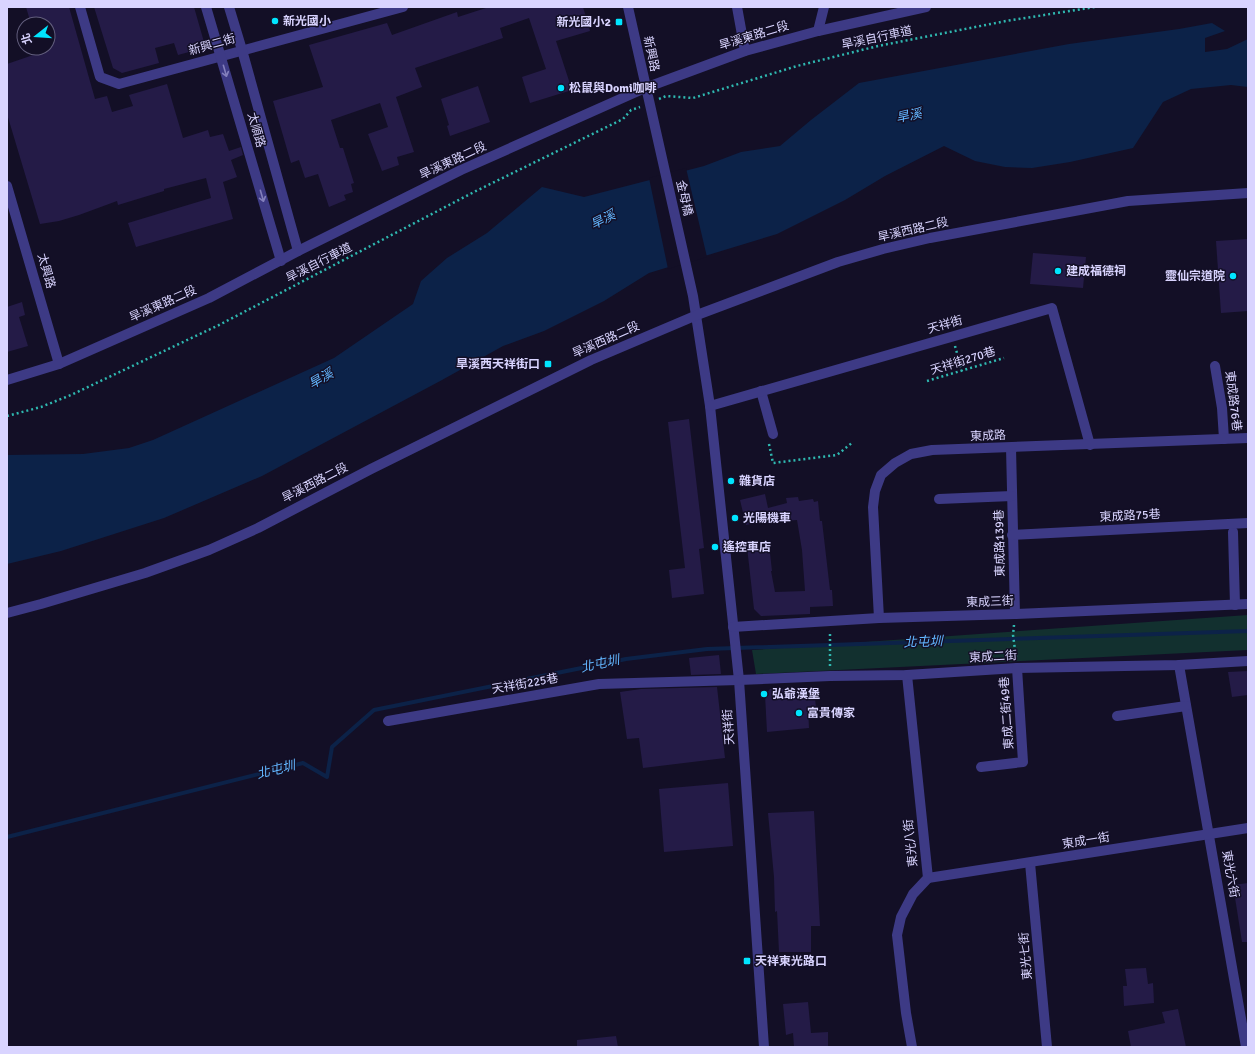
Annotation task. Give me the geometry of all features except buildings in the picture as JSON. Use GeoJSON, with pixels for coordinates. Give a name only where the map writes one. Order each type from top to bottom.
{"type":"FeatureCollection","features":[{"type":"Feature","properties":{"kind":"street","name":"新興二街"},"geometry":{"type":"LineString","coordinates":[[80,7],[100,77],[119,84],[403,7]]}},
{"type":"Feature","properties":{"kind":"street","name":"太順路"},"geometry":{"type":"LineString","coordinates":[[206,7],[281,261]]}},
{"type":"Feature","properties":{"kind":"street","name":"太順路"},"geometry":{"type":"LineString","coordinates":[[229,7],[298,251]]}},
{"type":"Feature","properties":{"kind":"street","name":"新興路"},"geometry":{"type":"LineString","coordinates":[[628,7],[650,106]]}},
{"type":"Feature","properties":{"kind":"street"},"geometry":{"type":"LineString","coordinates":[[737,7],[745,51]]}},
{"type":"Feature","properties":{"kind":"street"},"geometry":{"type":"LineString","coordinates":[[818,31],[824,7]]}},
{"type":"Feature","properties":{"kind":"street","name":"旱溪東路二段"},"geometry":{"type":"LineString","coordinates":[[7,380],[59,364],[209,298],[298,251],[461,170],[645,88],[745,51],[818,31],[926,7]]}},
{"type":"Feature","properties":{"kind":"street","name":"金母橋"},"geometry":{"type":"LineString","coordinates":[[650,106],[693,296]]}},
{"type":"Feature","properties":{"kind":"street","name":"太興路"},"geometry":{"type":"LineString","coordinates":[[7,186],[59,364]]}},
{"type":"Feature","properties":{"kind":"street","name":"旱溪西路二段"},"geometry":{"type":"LineString","coordinates":[[7,613],[138,576],[209,550],[258,528],[371,469],[591,360],[697,315],[838,262],[883,249],[930,238],[1128,201],[1248,193]]}},
{"type":"Feature","properties":{"kind":"street","name":"天祥街"},"geometry":{"type":"LineString","coordinates":[[693,296],[710,406],[739,680],[764,1047]]}},
{"type":"Feature","properties":{"kind":"street","name":"天祥街"},"geometry":{"type":"LineString","coordinates":[[710,406],[1052,308],[1090,444]]}},
{"type":"Feature","properties":{"kind":"street","name":"東成路76巷"},"geometry":{"type":"LineString","coordinates":[[1215,366],[1222,408],[1224,439]]}},
{"type":"Feature","properties":{"kind":"street"},"geometry":{"type":"LineString","coordinates":[[761,391],[773,434]]}},
{"type":"Feature","properties":{"kind":"street","name":"東成路"},"geometry":{"type":"LineString","coordinates":[[879,618],[873,507],[875,491],[881,475],[896,463],[911,454],[932,450],[1248,438]]}},
{"type":"Feature","properties":{"kind":"street","name":"東成路139巷"},"geometry":{"type":"LineString","coordinates":[[1011,448],[1015,614]]}},
{"type":"Feature","properties":{"kind":"street","name":"東成路139巷"},"geometry":{"type":"LineString","coordinates":[[939,499],[1012,496]]}},
{"type":"Feature","properties":{"kind":"street","name":"東成路75巷"},"geometry":{"type":"LineString","coordinates":[[1012,535],[1248,523]]}},
{"type":"Feature","properties":{"kind":"street"},"geometry":{"type":"LineString","coordinates":[[1233,532],[1235,605]]}},
{"type":"Feature","properties":{"kind":"street","name":"東成三街"},"geometry":{"type":"LineString","coordinates":[[733,627],[879,618],[1248,604]]}},
{"type":"Feature","properties":{"kind":"street","name":"東成二街"},"geometry":{"type":"LineString","coordinates":[[739,680],[830,676],[908,675],[1017,668],[1179,665],[1248,661]]}},
{"type":"Feature","properties":{"kind":"street","name":"東光六街"},"geometry":{"type":"LineString","coordinates":[[1179,665],[1210,834],[1246,1047]]}},
{"type":"Feature","properties":{"kind":"street","name":"東成二街49巷"},"geometry":{"type":"LineString","coordinates":[[981,767],[1024,762],[1017,668]]}},
{"type":"Feature","properties":{"kind":"street","name":"東光八街"},"geometry":{"type":"LineString","coordinates":[[908,675],[928,878],[912,894],[901,917],[897,935],[906,1013],[912,1047]]}},
{"type":"Feature","properties":{"kind":"street","name":"天祥街225巷"},"geometry":{"type":"LineString","coordinates":[[388,721],[599,684],[739,680]]}},
{"type":"Feature","properties":{"kind":"street"},"geometry":{"type":"LineString","coordinates":[[1117,716],[1186,706]]}},
{"type":"Feature","properties":{"kind":"street","name":"東成一街"},"geometry":{"type":"LineString","coordinates":[[928,878],[1248,828]]}},
{"type":"Feature","properties":{"kind":"street","name":"東光七街"},"geometry":{"type":"LineString","coordinates":[[1030,863],[1047,1047]]}},
{"type":"Feature","properties":{"kind":"path","name":"旱溪自行車道"},"geometry":{"type":"LineString","coordinates":[[666,96],[694,98],[797,66],[878,46],[1006,21],[1095,7]]}},
{"type":"Feature","properties":{"kind":"path","name":"旱溪自行車道"},"geometry":{"type":"LineString","coordinates":[[7,416],[41,407],[71,395],[219,325],[474,192],[623,119],[631,110]]}},
{"type":"Feature","properties":{"kind":"path"},"geometry":{"type":"LineString","coordinates":[[952,336],[962,371]]}},
{"type":"Feature","properties":{"kind":"path","name":"天祥街270巷"},"geometry":{"type":"LineString","coordinates":[[927,381],[1004,358]]}},
{"type":"Feature","properties":{"kind":"path"},"geometry":{"type":"LineString","coordinates":[[773,434],[769,443],[773,463],[837,455],[853,442]]}},
{"type":"Feature","properties":{"kind":"path"},"geometry":{"type":"LineString","coordinates":[[1013,635],[1015,652]]}},
{"type":"Feature","properties":{"kind":"path"},"geometry":{"type":"LineString","coordinates":[[830,644],[830,661]]}},
{"type":"Feature","properties":{"kind":"green space"},"geometry":{"type":"Polygon","coordinates":[[[1248,615],[1248,650],[756,674],[752,650],[1248,615]]]}},
{"type":"Feature","properties":{"kind":"water","name":"旱溪"},"geometry":{"type":"Polygon","coordinates":[[[1212,23],[1225,31],[1205,38],[1205,52],[1227,49],[1248,39],[1248,87],[1231,85],[1191,89],[1163,102],[1133,148],[1070,162],[1032,168],[1005,167],[975,161],[944,146],[885,176],[845,200],[777,234],[649,273],[604,301],[544,331],[503,346],[262,476],[164,518],[61,551],[7,564],[7,455],[83,454],[129,448],[153,440],[334,358],[413,304],[421,281],[447,258],[487,233],[542,187],[584,197],[704,166],[741,152],[780,146],[859,83],[1069,44],[1212,23]]]}},
{"type":"Feature","properties":{"kind":"pier"},"geometry":{"type":"Polygon","coordinates":[[[686,168],[707,257],[668,269],[649,178],[686,168]]]}},
{"type":"Feature","properties":{"kind":"waterway","name":"北屯圳"},"geometry":{"type":"LineString","coordinates":[[7,837],[303,763],[327,777],[332,747],[374,710],[626,659],[707,649],[1248,631]]}},
{"type":"Feature","properties":{"kind":"place","name":"新光國小"},"geometry":{"type":"Point","coordinates":[275,21]}},
{"type":"Feature","properties":{"kind":"place","name":"新光國小2"},"geometry":{"type":"Point","coordinates":[619,22]}},
{"type":"Feature","properties":{"kind":"place","name":"松鼠與Domi咖啡"},"geometry":{"type":"Point","coordinates":[561,88]}},
{"type":"Feature","properties":{"kind":"place","name":"建成福德祠"},"geometry":{"type":"Point","coordinates":[1058,271]}},
{"type":"Feature","properties":{"kind":"place","name":"靈仙宗道院"},"geometry":{"type":"Point","coordinates":[1233,276]}},
{"type":"Feature","properties":{"kind":"place","name":"旱溪西天祥街口"},"geometry":{"type":"Point","coordinates":[548,364]}},
{"type":"Feature","properties":{"kind":"place","name":"雜貨店"},"geometry":{"type":"Point","coordinates":[731,481]}},
{"type":"Feature","properties":{"kind":"place","name":"光陽機車"},"geometry":{"type":"Point","coordinates":[735,518]}},
{"type":"Feature","properties":{"kind":"place","name":"遙控車店"},"geometry":{"type":"Point","coordinates":[715,547]}},
{"type":"Feature","properties":{"kind":"place","name":"弘爺漢堡"},"geometry":{"type":"Point","coordinates":[764,694]}},
{"type":"Feature","properties":{"kind":"place","name":"富貴傳家"},"geometry":{"type":"Point","coordinates":[799,713]}},
{"type":"Feature","properties":{"kind":"place","name":"天祥東光路口"},"geometry":{"type":"Point","coordinates":[747,961]}}]}
